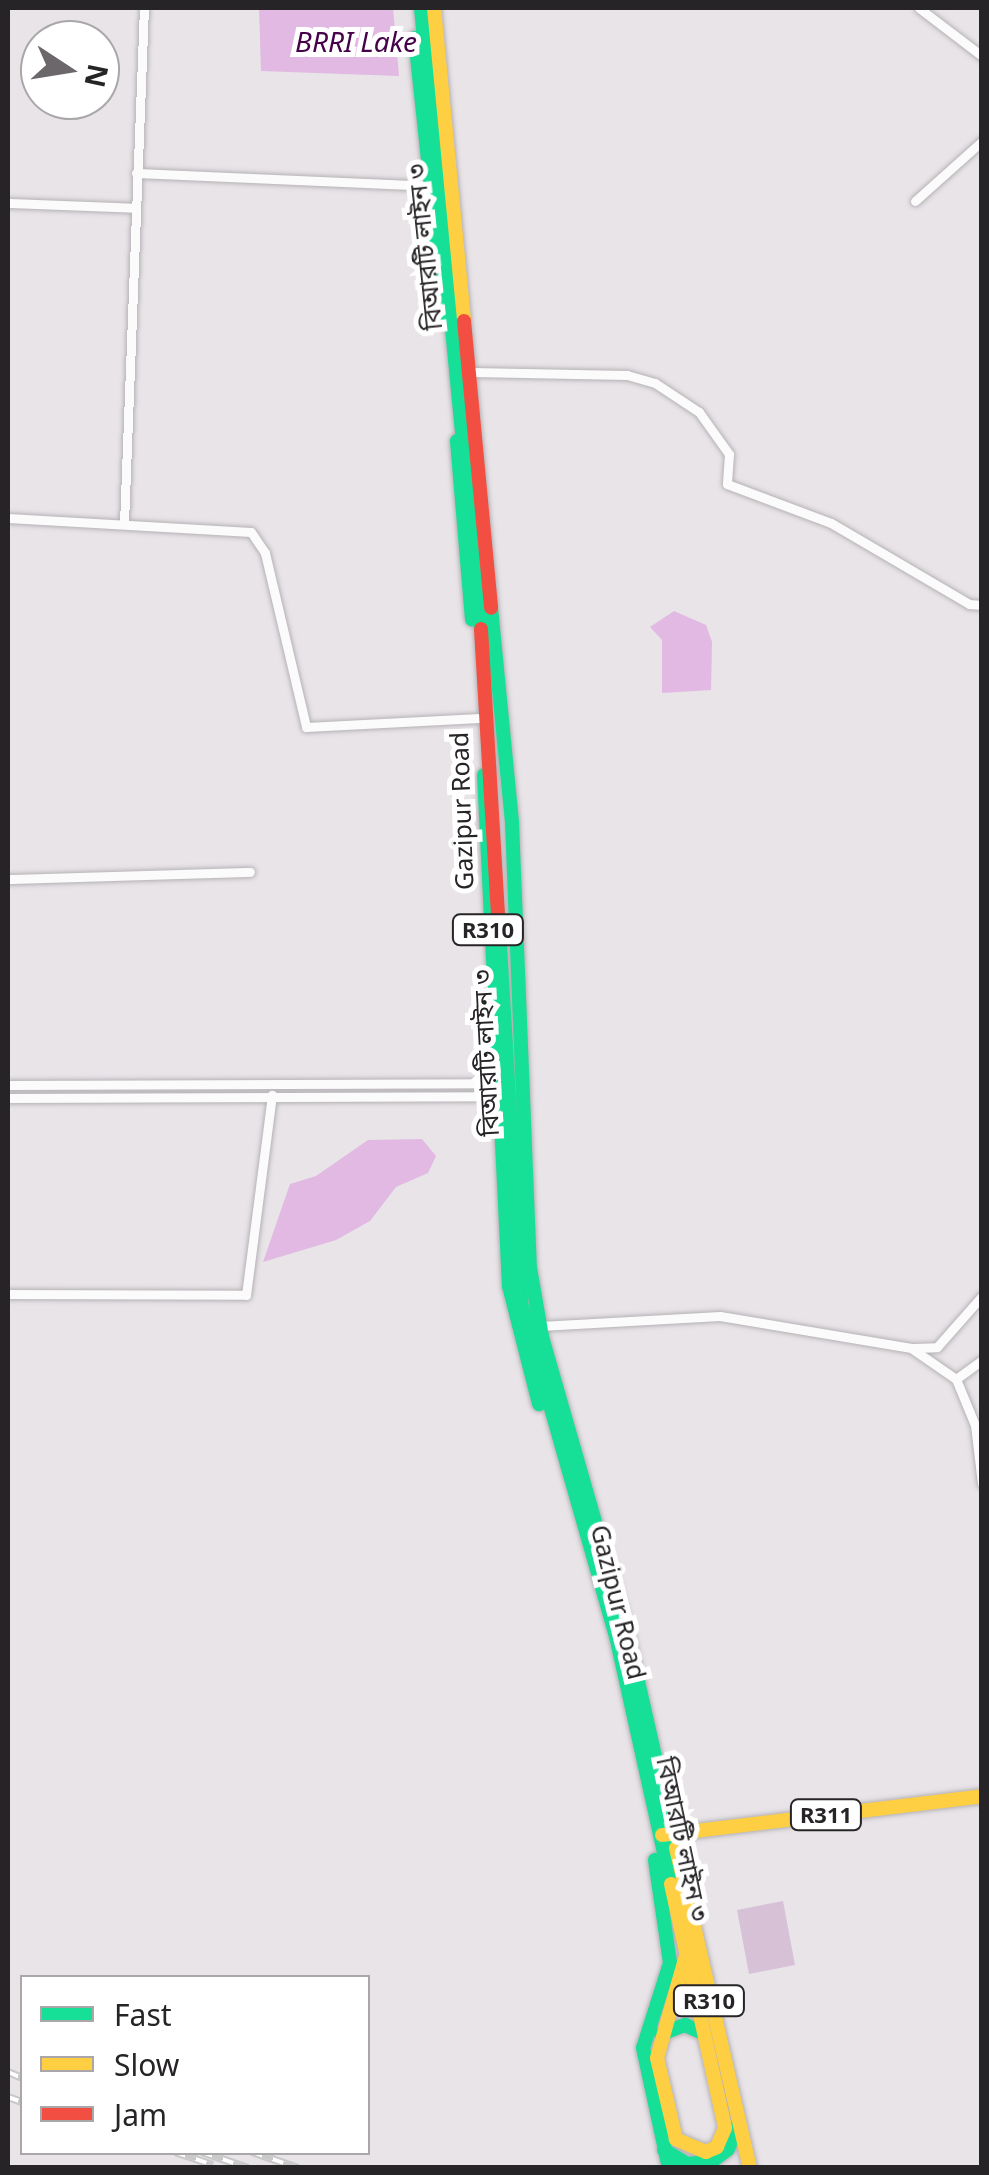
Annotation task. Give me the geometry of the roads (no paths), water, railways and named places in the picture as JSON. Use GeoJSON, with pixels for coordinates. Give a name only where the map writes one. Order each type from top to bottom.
{"type":"FeatureCollection","features":[{"type":"Feature","properties":{"kind":"main road","name":"Gazipur Road"},"geometry":{"type":"LineString","coordinates":[[412,8],[480,718],[496,1089],[518,1338],[590,1570],[660,1835]]}},
{"type":"Feature","properties":{"kind":"main road","name":"বিআরটি লাইন ৩"},"geometry":{"type":"LineString","coordinates":[[421,8],[475,526],[522,1303],[598,1565],[725,2128],[717,2147],[706,2152],[676,2139],[657,2058],[685,1959]]}},
{"type":"Feature","properties":{"kind":"main road","name":"Gazipur Road"},"geometry":{"type":"LineString","coordinates":[[434,8],[472,372],[512,823],[530,1268],[540,1326],[627,1632],[660,1835]]}},
{"type":"Feature","properties":{"kind":"main road","name":"R311"},"geometry":{"type":"LineString","coordinates":[[660,1835],[982,1796]]}},
{"type":"Feature","properties":{"kind":"main road","name":"R310"},"geometry":{"type":"LineString","coordinates":[[660,1835],[750,2168]]}},
{"type":"Feature","properties":{"kind":"main road","name":"R310"},"geometry":{"type":"LineString","coordinates":[[660,1835],[670,1963],[644,2048],[669,2168]]}},
{"type":"Feature","properties":{"kind":"main road"},"geometry":{"type":"LineString","coordinates":[[661,2034],[685,2024],[704,2033]]}},
{"type":"Feature","properties":{"kind":"main road"},"geometry":{"type":"LineString","coordinates":[[664,2150],[687,2164],[711,2162],[728,2149],[738,2127]]}},
{"type":"Feature","properties":{"kind":"street"},"geometry":{"type":"LineString","coordinates":[[124,523],[144,8]]}},
{"type":"Feature","properties":{"kind":"street"},"geometry":{"type":"LineString","coordinates":[[919,8],[982,56]]}},
{"type":"Feature","properties":{"kind":"street"},"geometry":{"type":"LineString","coordinates":[[915,201],[982,141]]}},
{"type":"Feature","properties":{"kind":"street"},"geometry":{"type":"LineString","coordinates":[[136,172],[430,186]]}},
{"type":"Feature","properties":{"kind":"street"},"geometry":{"type":"LineString","coordinates":[[8,203],[136,208]]}},
{"type":"Feature","properties":{"kind":"street"},"geometry":{"type":"LineString","coordinates":[[472,372],[627,375],[654,383],[698,412],[729,454],[728,484],[831,522],[969,604],[982,605]]}},
{"type":"Feature","properties":{"kind":"street"},"geometry":{"type":"LineString","coordinates":[[8,518],[124,523],[260,538],[306,727],[480,718]]}},
{"type":"Feature","properties":{"kind":"street"},"geometry":{"type":"LineString","coordinates":[[8,879],[250,872]]}},
{"type":"Feature","properties":{"kind":"street"},"geometry":{"type":"LineString","coordinates":[[8,1085],[496,1089]]}},
{"type":"Feature","properties":{"kind":"street"},"geometry":{"type":"LineString","coordinates":[[8,1098],[496,1089]]}},
{"type":"Feature","properties":{"kind":"street"},"geometry":{"type":"LineString","coordinates":[[8,1294],[246,1295],[272,1095]]}},
{"type":"Feature","properties":{"kind":"street"},"geometry":{"type":"LineString","coordinates":[[540,1326],[720,1316],[912,1348],[936,1347],[982,1296]]}},
{"type":"Feature","properties":{"kind":"street"},"geometry":{"type":"LineString","coordinates":[[912,1348],[956,1379],[975,1426],[982,1484]]}},
{"type":"Feature","properties":{"kind":"street"},"geometry":{"type":"LineString","coordinates":[[956,1379],[982,1360]]}},
{"type":"Feature","properties":{"kind":"water","name":"BRRI Lake"},"geometry":{"type":"Polygon","coordinates":[[[259,8],[393,8],[399,76],[261,71],[259,8]]]}},
{"type":"Feature","properties":{"kind":"water"},"geometry":{"type":"Polygon","coordinates":[[[674,611],[706,625],[712,642],[711,690],[662,693],[662,640],[650,627],[674,611]]]}},
{"type":"Feature","properties":{"kind":"water"},"geometry":{"type":"Polygon","coordinates":[[[422,1139],[436,1156],[428,1173],[396,1187],[370,1221],[336,1240],[263,1262],[290,1184],[316,1176],[368,1140],[422,1139]]]}},
{"type":"Feature","properties":{"kind":"railway"},"geometry":{"type":"LineString","coordinates":[[8,2072],[20,2077]]}},
{"type":"Feature","properties":{"kind":"railway"},"geometry":{"type":"LineString","coordinates":[[8,2097],[20,2101]]}},
{"type":"Feature","properties":{"kind":"railway"},"geometry":{"type":"LineString","coordinates":[[184,2155],[213,2165]]}},
{"type":"Feature","properties":{"kind":"railway"},"geometry":{"type":"LineString","coordinates":[[211,2155],[248,2168]]}},
{"type":"Feature","properties":{"kind":"railway"},"geometry":{"type":"LineString","coordinates":[[261,2155],[298,2168]]}}]}
